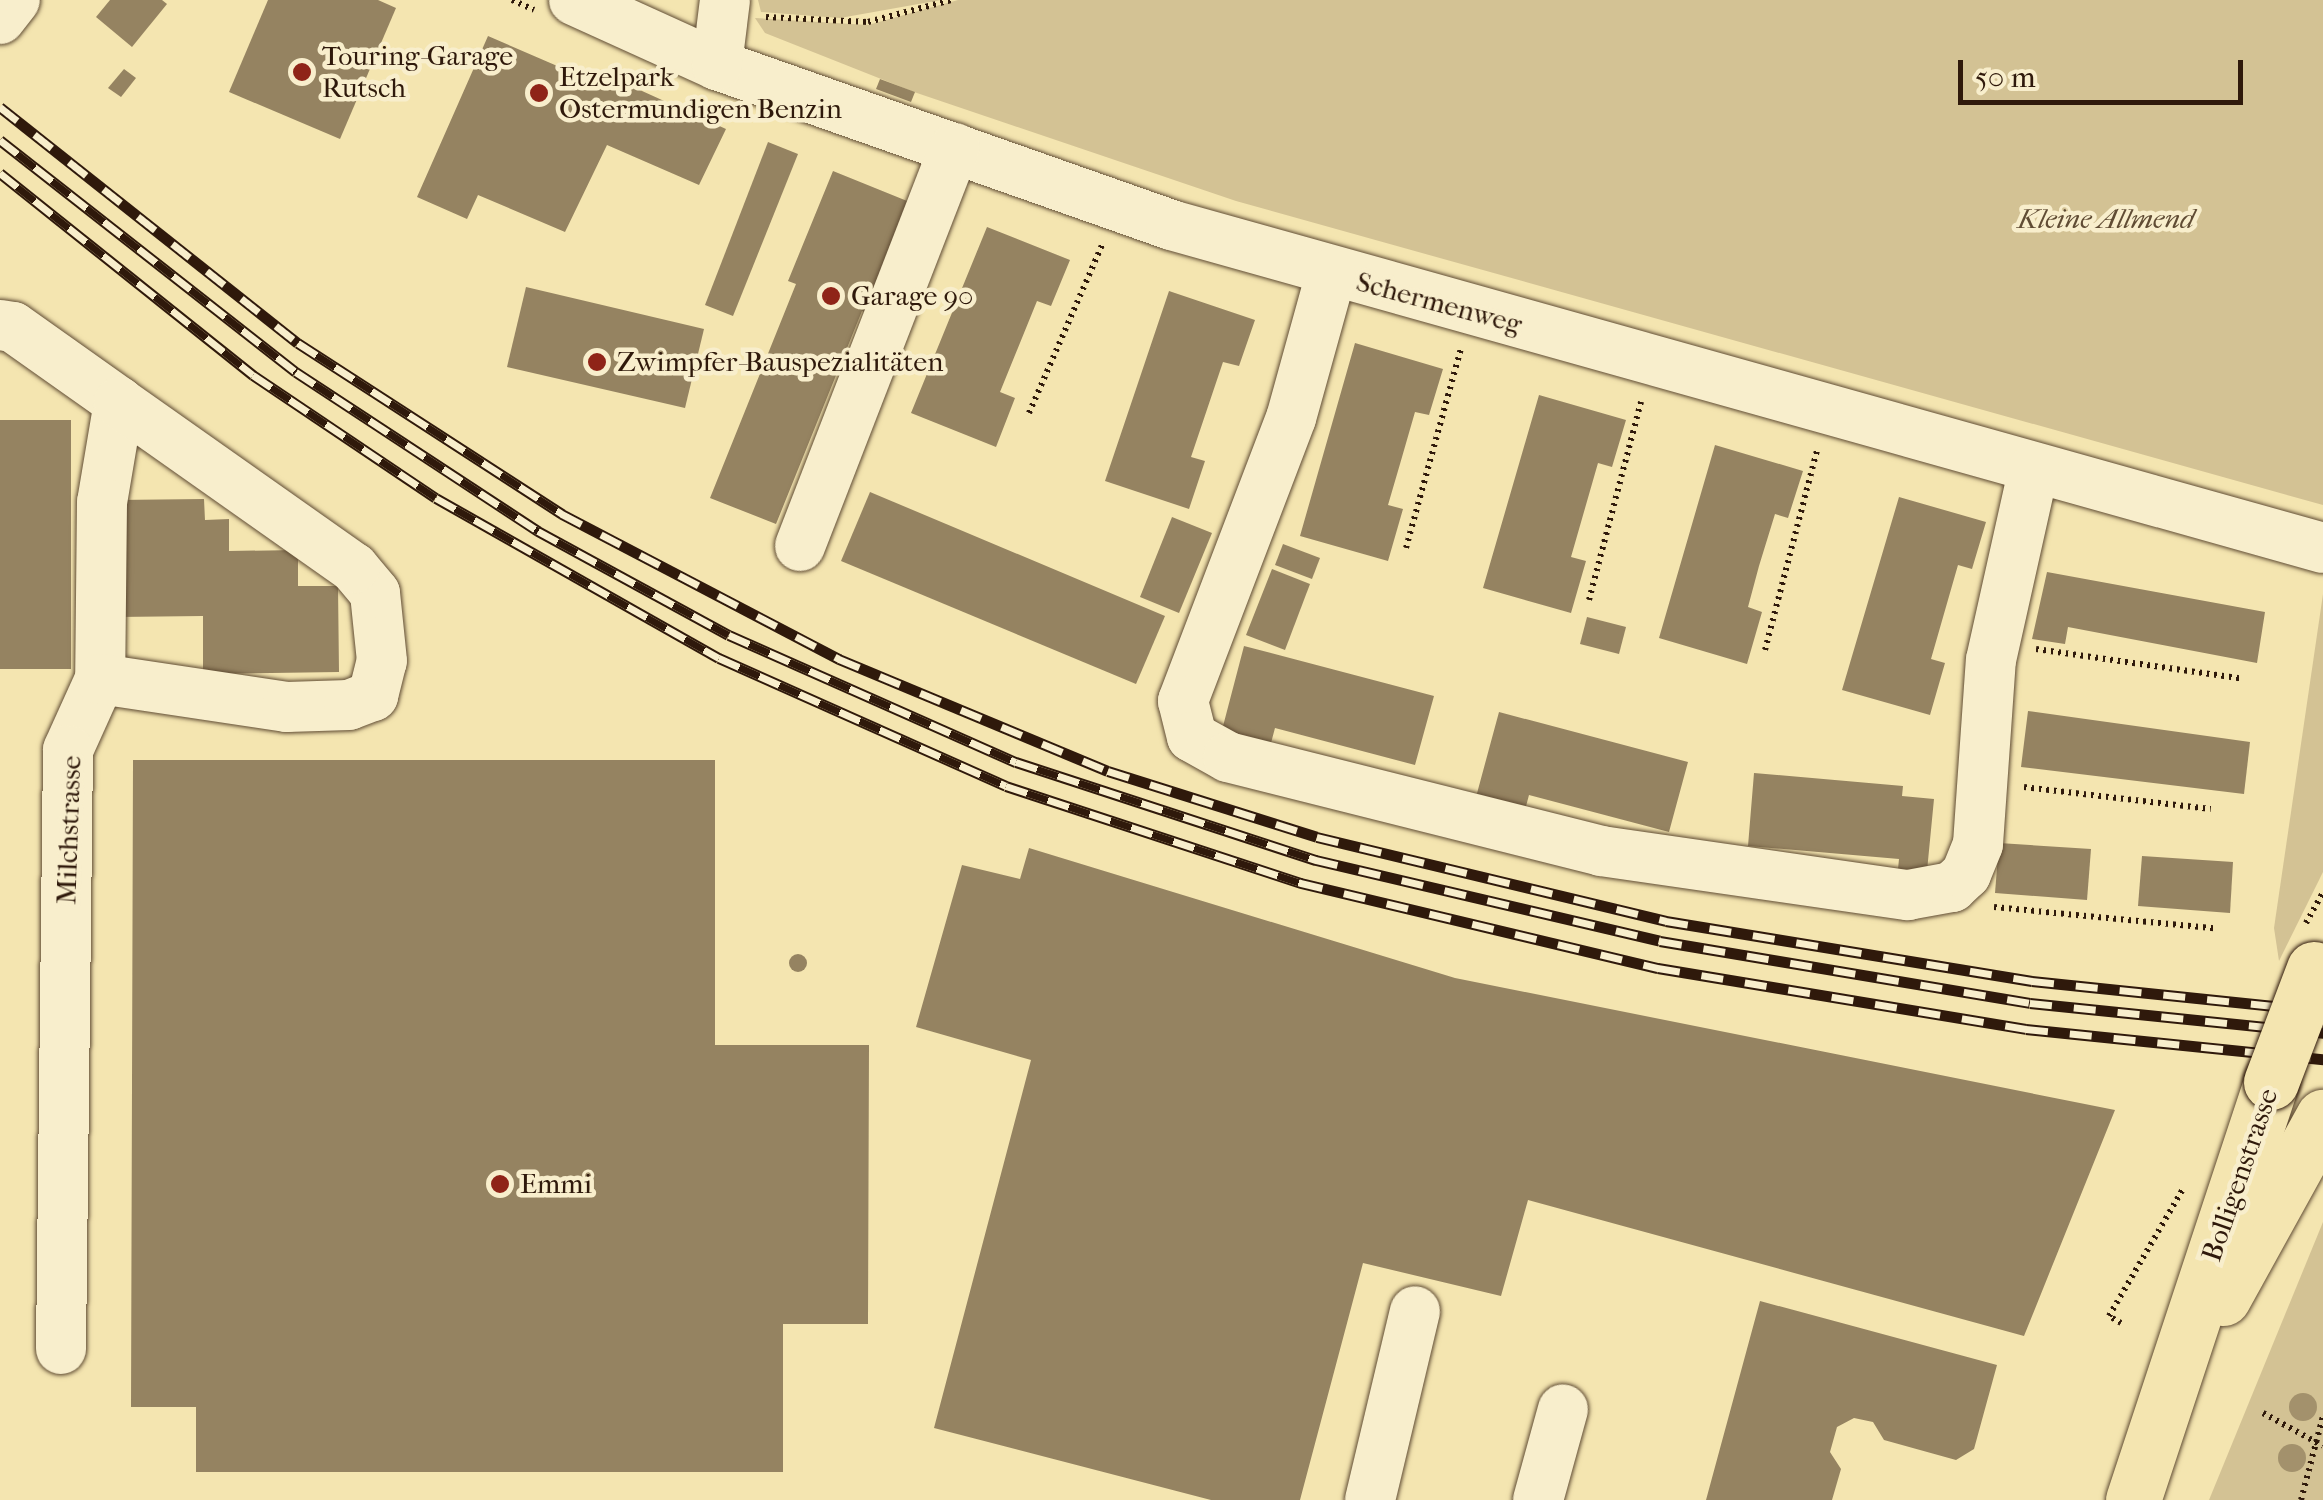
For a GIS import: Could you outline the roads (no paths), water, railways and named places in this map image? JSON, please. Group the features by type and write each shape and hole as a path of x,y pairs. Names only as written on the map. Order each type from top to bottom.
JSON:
{"main road":[{"name":"Bolligenstrasse","path":"2133,1500 2271,1082 2319,961"},
{"name":"Bolligenstrasse","path":"2165,1401 2323,1117"}],"street":[{"path":"0,18 15,0"},
{"name":"Schermenweg","path":"574,0 717,64 1118,206 1331,274 2323,548"},
{"path":"717,64 738,8"},
{"path":"800,546 954,148"},
{"path":"1331,274 1291,418 1183,701 1192,738 1228,757 1601,851 1908,895 1952,888 1966,874 1978,844 1992,660 2034,468"},
{"path":"0,325 13,327 354,568 375,593 382,661 373,696 349,705 287,708 100,679"},
{"name":"Milchstrasse","path":"61,1348 68,750 100,679 102,502 119,402"},
{"path":"1370,1500 1416,1311"},
{"path":"1538,1500 1564,1409"}],"railway":[{"path":"0,107 298,343 562,514 839,659 1108,771 1317,837 1666,921 2032,981 2323,1011"},
{"path":"0,140 296,372 538,531 729,635 1016,762 1316,860 1660,941 2030,1003 2323,1033"},
{"path":"0,173 253,375 436,498 719,658 1006,786 1301,883 1658,968 2026,1029 2323,1059"}],"place":[{"name":"Touring-Garage Rutsch","path":"302,72"},
{"name":"Etzelpark Ostermundigen Benzin","path":"539,93"},
{"name":"Garage 90","path":"831,296"},
{"name":"Zwimpfer-Bauspezialitäten","path":"597,362"},
{"name":"Emmi","path":"500,1184"}],"park label":[{"name":"Kleine Allmend","path":"2106,219"}]}
